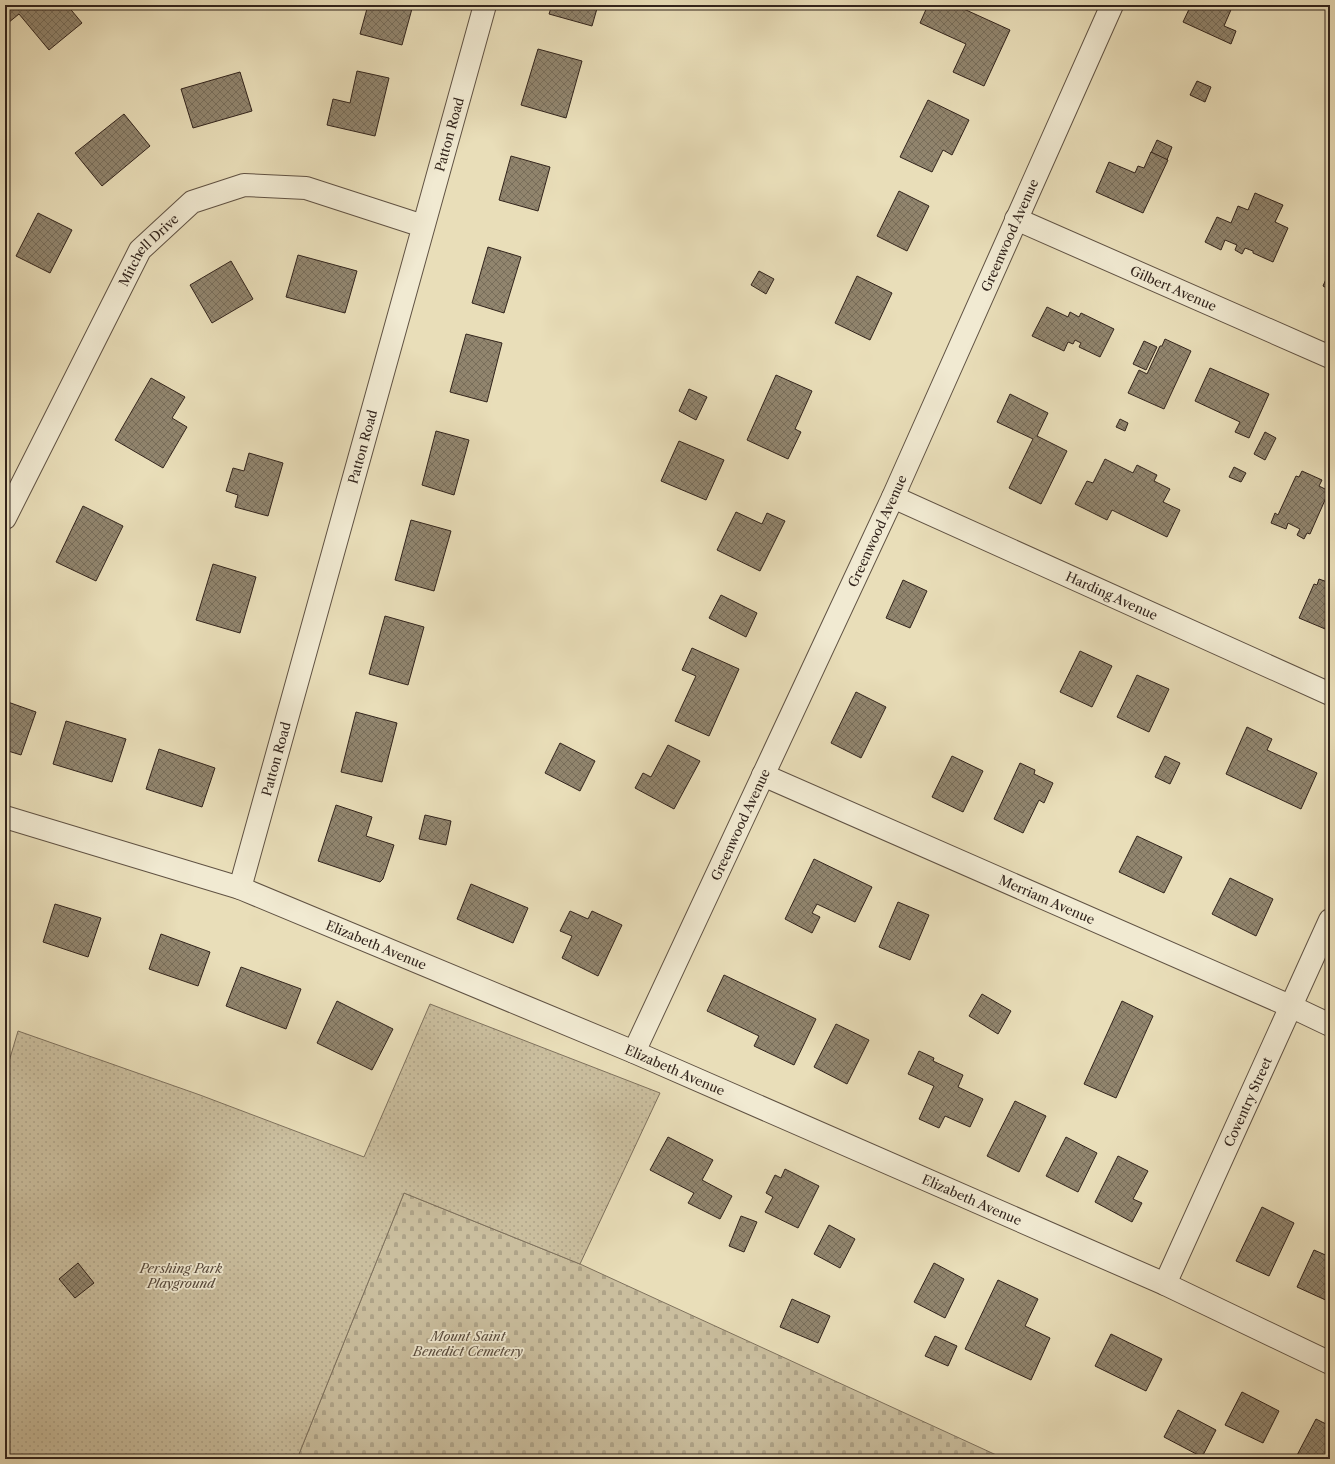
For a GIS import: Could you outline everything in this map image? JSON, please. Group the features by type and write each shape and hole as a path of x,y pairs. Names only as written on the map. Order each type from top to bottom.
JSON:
{"street":[{"name":"Patton Road","path":"240,888 485,5"},
{"name":"Greenwood Avenue","path":"634,1052 893,497 1112,5"},
{"name":"Mitchell Drive","path":"5,518 140,250 192,202 244,185 306,188 423,226"},
{"name":"Gilbert Avenue","path":"1016,219 1330,358"},
{"name":"Harding Avenue","path":"893,497 1330,694"},
{"name":"Merriam Avenue","path":"763,775 1290,1006 1330,1025"},
{"name":"Elizabeth Avenue","path":"5,817 240,888 634,1052 1165,1284 1330,1363"},
{"name":"Coventry Street","path":"1165,1284 1330,920"}],"green space":[{"name":"Pershing Park Playground","path":"430,1004 660,1093 580,1264 404,1193 297,1459 5,1459 5,1075 18,1031 200,1095 364,1157"},
{"name":"Mount Saint Benedict Cemetery","path":"404,1193 580,1264 1005,1459 297,1459"}],"building":[{"path":"5,5 67,5 82,23 49,50 19,14 8,23 5,20"},
{"path":"368,5 413,5 402,45 360,34"},
{"path":"552,5 598,5 592,26 549,14"},
{"path":"928,5 955,5 1010,30 984,86 953,72 966,44 920,23"},
{"path":"1191,5 1233,5 1224,26 1236,31 1231,44 1183,22"},
{"path":"538,49 582,61 566,118 521,105"},
{"path":"357,71 389,78 375,136 327,125 333,99 350,103"},
{"path":"240,72 252,111 193,128 181,89"},
{"path":"1197,81 1211,87 1205,102 1190,95"},
{"path":"928,100 969,120 952,155 943,150 932,172 900,157"},
{"path":"124,114 150,146 102,186 75,153"},
{"path":"1157,140 1172,147 1167,160 1151,153"},
{"path":"1151,152 1168,160 1143,213 1096,192 1109,162 1135,173 1138,166 1144,168"},
{"path":"511,156 550,167 538,211 499,200"},
{"path":"899,191 929,206 907,251 877,236"},
{"path":"1255,193 1283,205 1275,222 1288,228 1273,262 1245,248 1242,254 1235,250 1237,245 1225,240 1221,250 1205,242 1217,217 1231,223 1238,206 1248,210"},
{"path":"38,213 72,230 50,273 16,256"},
{"path":"488,247 521,257 504,313 472,303"},
{"path":"298,255 357,271 345,313 286,297"},
{"path":"231,261 253,299 212,323 190,285"},
{"path":"1330,270 1330,290 1323,286"},
{"path":"759,271 774,279 766,294 751,285"},
{"path":"857,276 892,293 870,340 835,323"},
{"path":"1047,307 1068,317 1070,312 1079,317 1081,313 1114,329 1100,357 1079,347 1081,343 1075,340 1073,344 1068,342 1064,351 1032,336"},
{"path":"466,334 502,343 487,402 450,392"},
{"path":"1165,339 1191,351 1164,409 1128,393 1139,370 1147,374 1160,346 1162,346"},
{"path":"1144,341 1157,347 1146,370 1133,364"},
{"path":"1210,368 1269,394 1249,438 1235,432 1240,422 1195,401"},
{"path":"776,375 812,391 795,429 801,432 788,459 747,440"},
{"path":"151,378 185,397 172,418 187,427 163,468 115,440"},
{"path":"689,389 707,397 696,420 679,411"},
{"path":"1010,394 1048,413 1037,436 1067,451 1041,504 1009,488 1033,439 997,422"},
{"path":"1120,419 1128,423 1125,431 1116,427"},
{"path":"436,431 469,440 454,495 422,485"},
{"path":"1265,432 1276,438 1265,460 1254,454"},
{"path":"679,441 724,460 706,500 661,481"},
{"path":"249,453 283,463 268,516 235,507 238,495 226,491 233,468 244,471"},
{"path":"1105,459 1133,473 1137,465 1157,475 1154,481 1170,489 1163,502 1180,510 1167,537 1112,510 1107,520 1075,504 1087,481 1093,483"},
{"path":"1234,467 1246,473 1241,482 1229,477"},
{"path":"1302,471 1322,480 1319,486 1329,491 1310,534 1307,533 1304,539 1297,535 1300,529 1288,523 1286,529 1271,523 1275,513 1278,515 1296,476 1299,477"},
{"path":"83,506 123,526 96,581 56,562"},
{"path":"736,512 762,524 767,513 785,521 760,571 717,550"},
{"path":"411,520 451,531 434,591 395,580"},
{"path":"213,564 256,577 240,633 196,620"},
{"path":"1319,579 1330,583 1330,631 1299,618 1314,584 1317,585"},
{"path":"903,580 927,591 910,628 886,618"},
{"path":"721,595 757,613 746,637 709,618"},
{"path":"385,616 424,627 408,685 369,674"},
{"path":"692,648 739,669 709,736 675,721 696,676 682,670"},
{"path":"1080,651 1112,666 1092,707 1060,692"},
{"path":"1137,675 1169,689 1149,732 1117,717"},
{"path":"856,692 886,707 861,758 831,743"},
{"path":"5,701 36,712 21,755 5,750"},
{"path":"356,712 397,723 382,782 341,772"},
{"path":"66,721 126,739 112,782 53,764"},
{"path":"1247,727 1272,739 1267,750 1317,773 1301,809 1226,774"},
{"path":"560,743 595,761 580,791 545,773"},
{"path":"668,745 700,761 674,809 635,788 643,773 651,777"},
{"path":"159,749 215,768 202,807 146,789"},
{"path":"952,756 983,771 963,812 932,797"},
{"path":"1165,756 1180,763 1170,784 1155,777"},
{"path":"1020,763 1035,770 1034,774 1053,783 1044,803 1039,800 1023,833 994,819"},
{"path":"336,805 372,817 366,836 394,845 383,879 380,882 318,861"},
{"path":"425,815 451,821 446,845 419,839"},
{"path":"1137,836 1182,857 1164,893 1119,872"},
{"path":"814,859 872,887 855,922 817,904 812,913 820,917 812,933 785,919"},
{"path":"1230,878 1273,899 1256,936 1212,914"},
{"path":"471,884 528,908 513,943 457,919"},
{"path":"898,902 929,915 910,960 879,947"},
{"path":"55,904 101,918 88,957 43,942"},
{"path":"570,911 588,919 592,911 622,925 598,976 562,958 572,936 560,931"},
{"path":"161,934 210,952 198,986 149,969"},
{"path":"241,967 301,989 286,1029 226,1006"},
{"path":"724,975 816,1019 794,1065 754,1046 759,1036 707,1011"},
{"path":"982,994 1011,1011 998,1034 969,1016"},
{"path":"337,1001 393,1029 372,1070 317,1043"},
{"path":"1122,1001 1153,1016 1116,1098 1084,1084"},
{"path":"836,1024 869,1040 847,1084 814,1067"},
{"path":"919,1051 934,1058 933,1061 963,1075 958,1087 983,1099 970,1127 945,1116 939,1128 919,1119 934,1086 908,1074"},
{"path":"1015,1101 1046,1116 1019,1172 987,1156"},
{"path":"668,1137 713,1160 702,1180 732,1196 720,1219 688,1203 694,1193 650,1170"},
{"path":"1066,1137 1097,1153 1078,1192 1046,1176"},
{"path":"1118,1156 1148,1171 1133,1199 1142,1203 1132,1222 1095,1202"},
{"path":"785,1169 819,1186 798,1228 765,1212 773,1197 766,1193 775,1175 781,1178"},
{"path":"1262,1207 1294,1223 1269,1276 1236,1261"},
{"path":"741,1216 757,1222 744,1252 729,1246"},
{"path":"829,1225 855,1239 840,1268 814,1254"},
{"path":"1314,1250 1330,1257 1330,1302 1297,1287"},
{"path":"78,1263 94,1283 75,1298 59,1279"},
{"path":"934,1263 964,1279 945,1318 914,1302"},
{"path":"998,1280 1038,1299 1025,1326 1050,1338 1031,1380 965,1349"},
{"path":"792,1299 830,1316 818,1343 780,1327"},
{"path":"1111,1334 1162,1359 1146,1391 1095,1366"},
{"path":"935,1336 957,1346 948,1366 925,1356"},
{"path":"1242,1392 1279,1411 1263,1443 1225,1425"},
{"path":"1178,1410 1216,1430 1202,1457 1164,1437"},
{"path":"1316,1419 1330,1426 1330,1459 1295,1459"}]}
